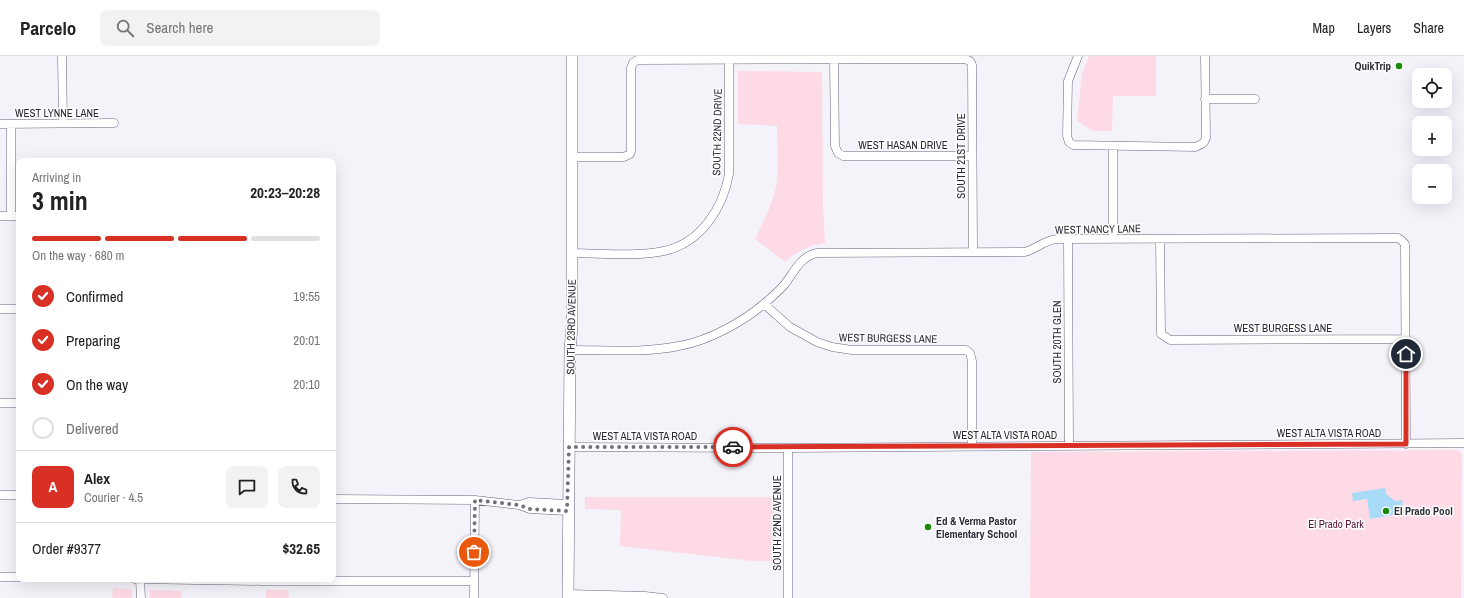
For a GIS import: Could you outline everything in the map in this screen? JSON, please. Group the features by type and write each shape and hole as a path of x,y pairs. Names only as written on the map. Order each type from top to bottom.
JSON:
{"street":[{"path":"62,56 63,123"},
{"name":"SOUTH 23RD AVENUE","path":"568,596 567,507 570,350 572,327 572,56"},
{"path":"1078,56 1068,81 1068,136 1069,142 1072,145 1195,147 1205,142 1206,138 1205,56"},
{"path":"572,157 628,156 631,151 632,62 640,60 729,60 787,58 834,60"},
{"name":"SOUTH 21ST DRIVE","path":"834,60 965,59 970,61 972,65 973,252"},
{"name":"SOUTH 22ND DRIVE","path":"572,253 648,254 665,251 690,239 702,230 720,205 726,190 729,174 729,60"},
{"name":"WEST HASAN DRIVE","path":"834,60 835,146 836,150 843,156 972,156"},
{"path":"1205,99 1255,99"},
{"name":"WEST LYNNE LANE","path":"0,124 114,123"},
{"path":"0,216 15,215 11,124"},
{"path":"1113,146 1113,238"},
{"name":"WEST NANCY LANE","path":"764,304 784,285 804,258 813,254 1025,252 1049,241 1068,239 1398,238 1405,244 1406,339"},
{"name":"SOUTH 20TH GLEN","path":"1068,239 1069,446"},
{"name":"WEST BURGESS LANE","path":"1160,239 1161,334 1170,340 1406,339"},
{"path":"570,350 653,349 680,346 697,342 735,324 764,304"},
{"name":"WEST BURGESS LANE","path":"764,304 790,327 817,342 832,347 852,350 966,350 970,353 972,361 972,446"},
{"path":"0,309 16,309"},
{"path":"1406,339 1406,444"},
{"path":"0,403 16,403"},
{"name":"WEST ALTA VISTA ROAD","path":"569,447 788,448 1464,443"},
{"name":"SOUTH 22ND AVENUE","path":"788,448 788,598"},
{"path":"0,494 16,495"},
{"path":"336,499 475,500 519,505 529,502 567,507"},
{"path":"474,598 475,500"},
{"path":"0,577 16,577"},
{"path":"336,580 474,581"},
{"path":"140,582 140,598"},
{"path":"568,596 645,596 663,598"}],"green space":[{"path":"1089,56 1156,56 1156,96 1113,96 1112,131 1093,131 1077,121 1082,74"},
{"path":"738,71 822,72 823,204 825,243 804,249 785,262 755,239 771,204 777,183 777,126 738,124"},
{"name":"El Prado Park","path":"1457,450 1462,455 1461,598 1030,598 1031,452"},
{"path":"585,497 779,497 777,561 752,561 620,546 621,510 585,509"},
{"path":"113,588 130,589 132,591 132,598 112,598"},
{"path":"150,590 181,591 182,598 150,598"},
{"path":"266,590 288,590 289,598 266,598"}],"water":[{"path":"1385,488 1386,494 1395,501 1402,500 1404,513 1370,519 1367,499 1353,501 1352,493"}],"way so far":[{"path":"474,552 475,500 519,505 530,509 567,511 569,447 733,447"}],"place":[{"name":"QuikTrip","path":"1399,66"},
{"name":"El Prado Pool","path":"1386,511"},
{"name":"Ed & Verma Pastor Elementary School","path":"928,527"}],"route":[{"path":"733,447 788,448 1406,444 1406,354"}]}
